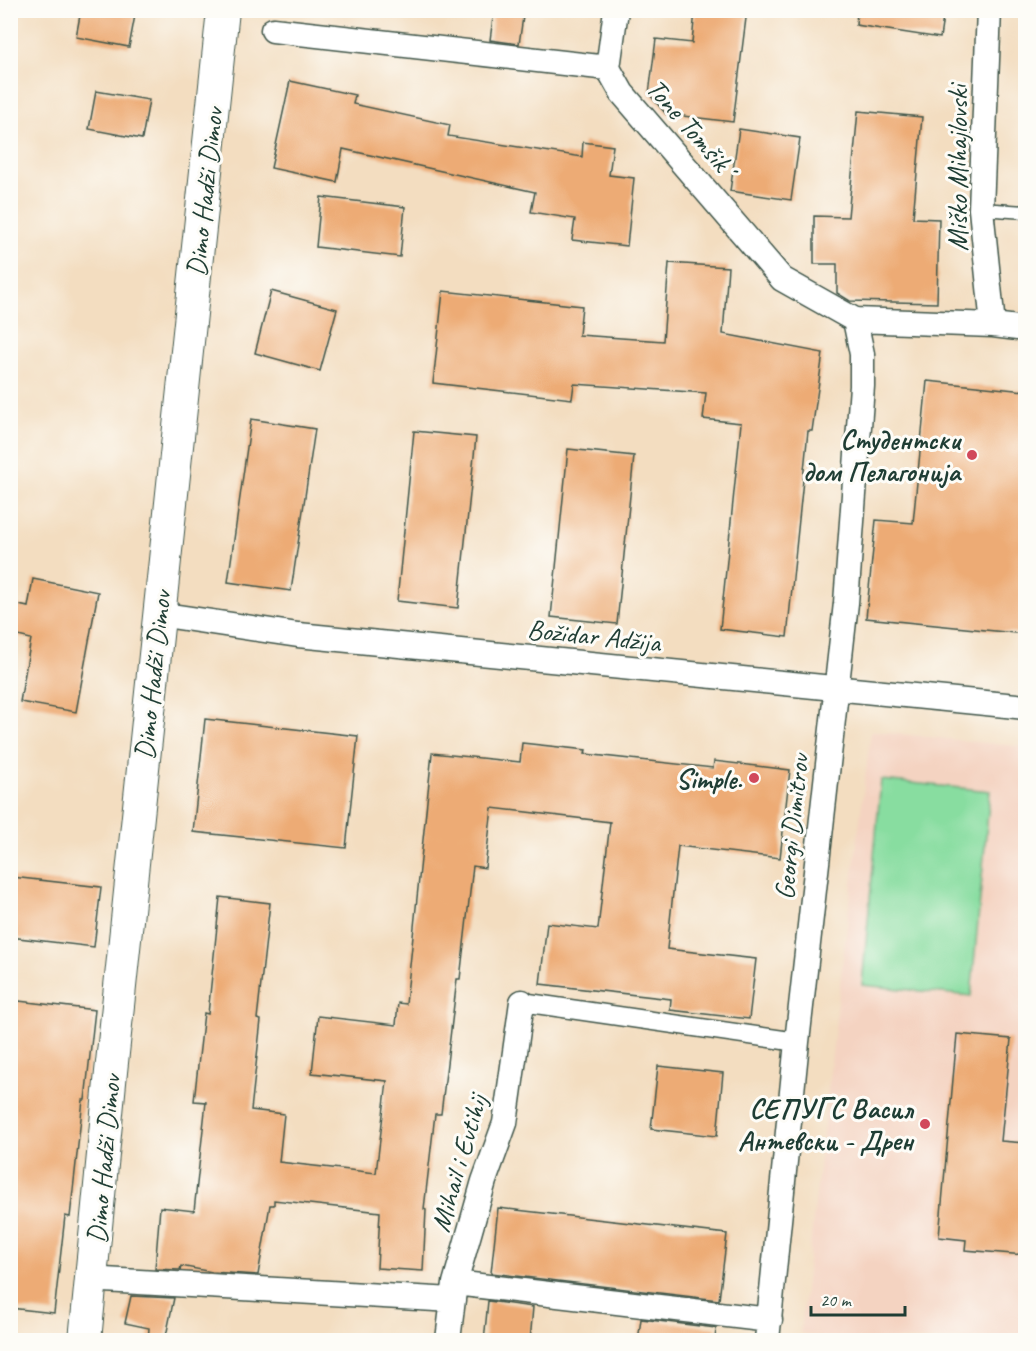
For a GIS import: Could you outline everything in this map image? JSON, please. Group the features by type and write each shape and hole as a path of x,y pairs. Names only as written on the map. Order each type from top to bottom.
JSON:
{"street":[{"name":"Dimo Hadži Dimov","path":"85,1341 158,614 223,10"},
{"path":"608,68 616,10"},
{"name":"Miško Mihajlovski","path":"989,10 981,209 993,325"},
{"name":"Tone Tomšiḱ","path":"273,30 608,68 622,93 782,279 855,320 1026,328"},
{"name":"Georgi Dimitrov","path":"769,1330 797,1042 846,603 862,386 862,354 855,320"},
{"name":"Božidar Adžija","path":"158,614 298,635 1026,707"},
{"path":"522,1002 797,1042"},
{"name":"Mihail i Evtihij","path":"448,1341 454,1292 484,1180 505,1123 522,1002"},
{"path":"104,1280 454,1292 769,1330"}],"lane":[{"path":"981,209 1026,212"}],"shaded area":[{"name":"СЕПУГС Васил Антевски - Дрен","path":"871,731 1025,747 1025,1340 834,1340 800,1333"}],"green space":[{"path":"881,780 990,791 971,996 862,985"}],"building":[{"path":"81,10 136,10 129,47 76,37"},
{"path":"494,10 524,10 519,44 490,40"},
{"path":"695,10 747,10 733,122 666,114 649,94 656,39 692,43"},
{"path":"857,10 944,10 940,38 856,25"},
{"path":"290,81 355,95 353,104 450,125 448,136 582,157 583,142 613,146 609,175 634,178 627,246 572,240 575,219 531,212 535,192 343,149 337,182 271,168"},
{"path":"96,91 149,100 142,139 89,129"},
{"path":"858,111 922,117 913,218 939,219 937,303 850,301 837,293 837,264 814,264 814,216 848,217"},
{"path":"739,129 800,138 791,200 730,191"},
{"path":"321,197 405,207 400,257 316,247"},
{"path":"669,263 728,267 723,334 823,353 812,431 808,431 787,637 720,629 741,423 703,419 706,393 574,384 572,399 433,383 443,291 582,306 579,335 663,341"},
{"path":"271,291 337,309 320,371 255,353"},
{"name":"Студентски дом Пелагонија","path":"927,381 1026,391 1026,634 866,618 876,520 913,523"},
{"path":"251,419 315,429 291,591 228,582"},
{"path":"414,431 476,437 458,608 397,601"},
{"path":"568,449 634,456 617,624 551,617"},
{"path":"33,579 98,592 76,712 20,702 31,639 10,634 10,603 28,607"},
{"path":"205,719 358,736 346,848 193,832"},
{"path":"522,743 586,750 585,754 713,768 714,761 790,770 780,858 678,846 667,949 756,959 749,1019 670,1010 671,999 540,984 547,923 598,929 610,822 492,808 485,868 473,866 441,1114 435,1114 424,1209 426,1210 423,1271 377,1268 380,1212 274,1200 274,1205 270,1205 258,1275 212,1272 181,1266 180,1270 155,1269 160,1207 194,1211 206,1102 194,1101 204,1013 208,1014 220,897 270,903 257,1019 261,1020 251,1110 284,1114 279,1162 376,1173 387,1081 312,1073 318,1016 396,1025 398,1003 406,1004 432,753 520,762"},
{"path":"12,877 101,887 94,947 10,937"},
{"path":"10,1000 95,1010 70,1217 65,1216 54,1313 10,1308"},
{"path":"957,1034 1011,1039 1001,1141 1026,1143 1026,1255 965,1250 966,1240 939,1237"},
{"path":"658,1066 723,1073 717,1136 651,1129"},
{"path":"498,1208 727,1234 719,1300 491,1273"},
{"path":"131,1296 174,1298 165,1341 148,1341 149,1328 125,1323"},
{"path":"488,1301 533,1307 530,1341 484,1341"},
{"path":"641,1319 716,1328 715,1341 638,1341"}],"place":[{"name":"Студентски дом Пелагонија","path":"972,455"},
{"name":"Simple.","path":"754,778"},
{"name":"СЕПУГС Васил Антевски - Дрен","path":"925,1124"}]}
